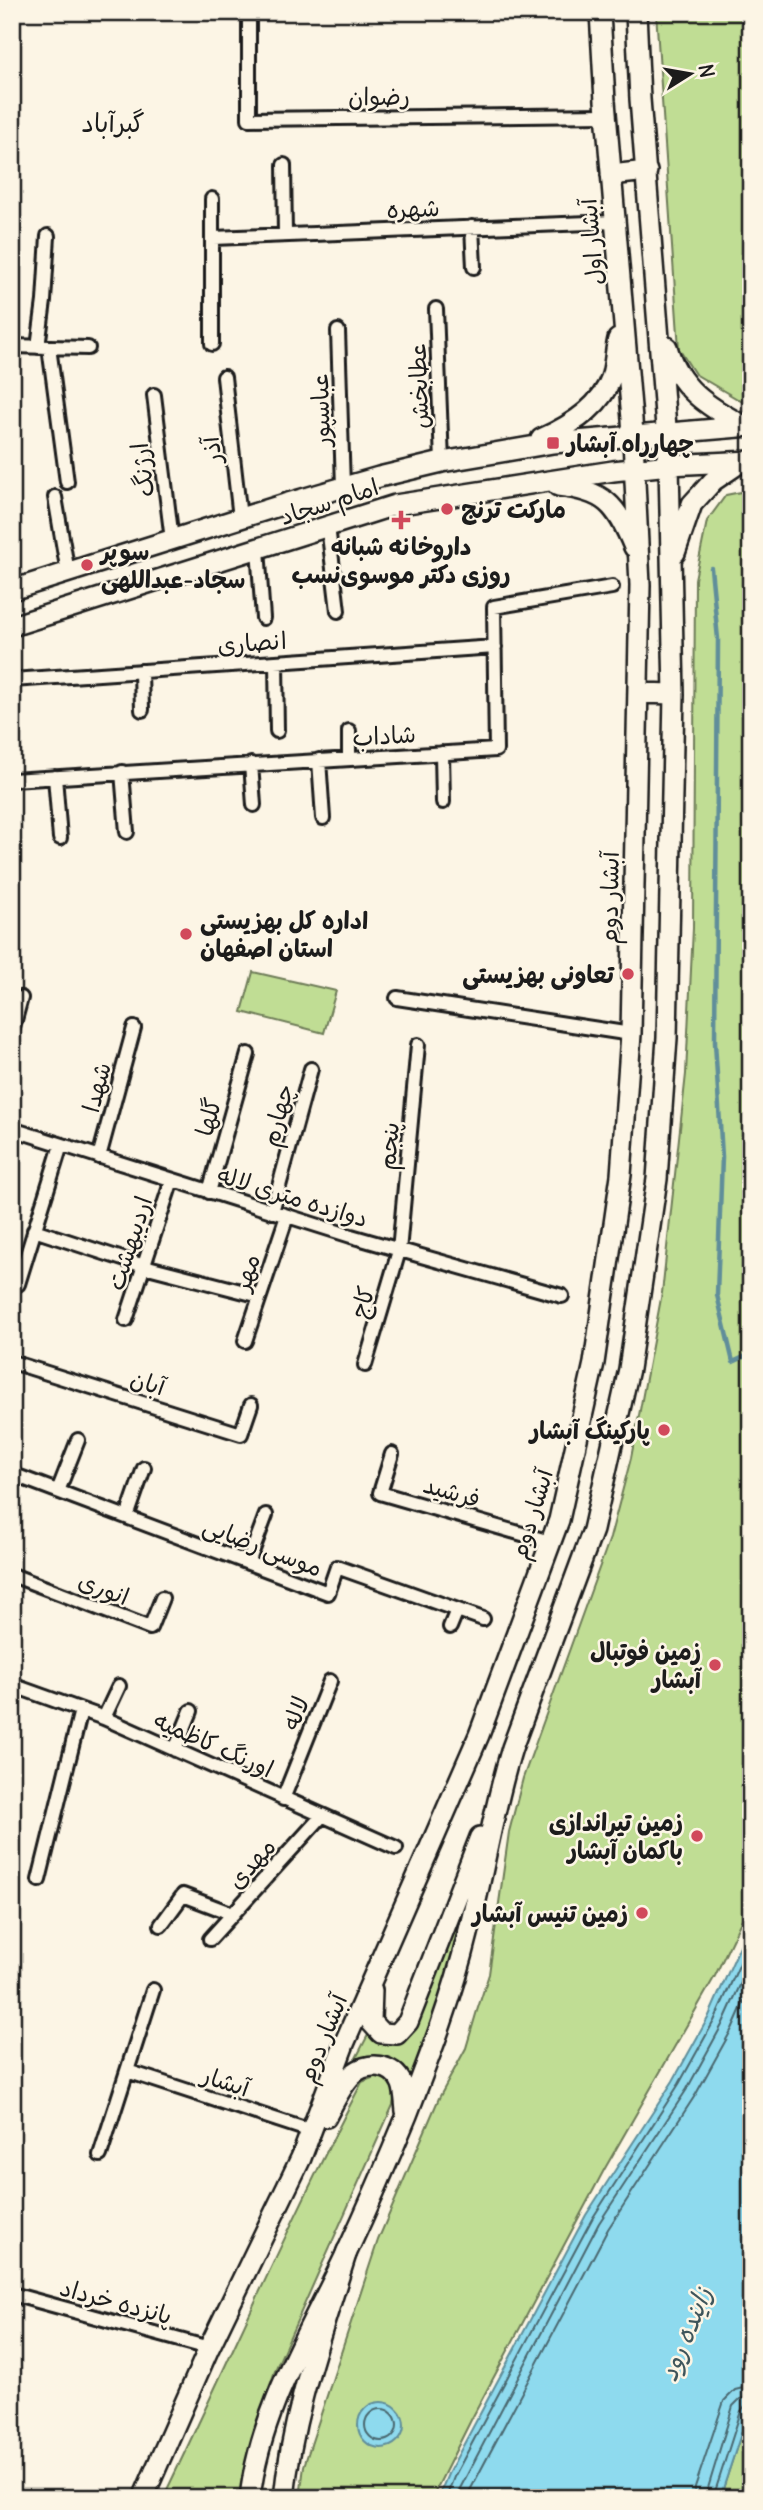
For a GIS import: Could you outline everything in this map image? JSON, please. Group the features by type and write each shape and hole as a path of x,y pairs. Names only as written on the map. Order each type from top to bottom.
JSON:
{"main road":[{"name":"آبشار اول","path":"600,12 634,468"},
{"path":"373,1978 371,2022 382,2034 397,2034 408,2022 501,1783 593,1530 629,1369 657,1179 667,1038 674,695 669,465 636,12"},
{"path":"611,174 647,171"},
{"path":"522,448 564,429 593,404 611,379 622,310"},
{"path":"659,315 672,364 688,390 747,426"},
{"name":"امام سجاد","path":"12,590 343,487 442,462 553,443 747,426"},
{"path":"670,567 692,504 713,481 747,461"},
{"name":"امام سجاد","path":"12,626 394,505 634,468 747,461"},
{"name":"آبشار دوم","path":"143,2498 209,2348 301,2158 344,2044 479,1735 559,1520 594,1363 621,1175 631,1034 638,693 640,561 634,468"},
{"path":"532,482 579,488 602,496 622,519 640,561"},
{"path":"638,693 674,695"},
{"path":"250,2498 265,2428 285,2376 348,2251 438,2035 468,1936 501,1783"},
{"path":"301,2158 350,2077 363,2067 378,2066 393,2071 402,2084 406,2116"},
{"path":"284,2498 287,2466 302,2398 348,2251"}],"street":[{"name":"رضوان","path":"249,22 249,119 606,115"},
{"path":"284,165 285,234"},
{"path":"212,199 212,344"},
{"name":"شهره","path":"213,238 614,222"},
{"path":"472,226 474,267"},
{"path":"48,236 43,347 67,482"},
{"name":"عطابخش","path":"436,309 442,462"},
{"name":"عباسپور","path":"338,331 343,487"},
{"path":"12,346 88,348"},
{"name":"آذر","path":"223,377 240,518"},
{"name":"ارژنگ","path":"154,395 172,540"},
{"path":"55,498 68,573"},
{"path":"328,526 338,611"},
{"path":"258,549 263,618"},
{"name":"شاداب","path":"12,780 497,749 494,607 612,587"},
{"name":"انصاری","path":"12,680 495,647"},
{"path":"276,662 277,731"},
{"path":"141,671 142,710"},
{"path":"348,731 349,758"},
{"path":"442,753 443,802"},
{"path":"319,760 323,818"},
{"path":"251,764 254,805"},
{"path":"122,772 127,832"},
{"path":"55,777 60,838"},
{"path":"12,1031 21,998"},
{"path":"397,998 631,1034"},
{"name":"شهدا","path":"99,1157 134,1028"},
{"name":"پنجم","path":"399,1251 418,1045"},
{"name":"گلها","path":"209,1192 248,1054"},
{"name":"چهارم","path":"272,1212 311,1069"},
{"name":"دوازده متری لاله","path":"12,1129 399,1251 562,1296"},
{"path":"18,1284 61,1145"},
{"name":"اردیبهشت","path":"126,1320 172,1180"},
{"name":"مهر","path":"245,1341 287,1216"},
{"path":"34,1230 144,1266 260,1296"},
{"name":"کاج","path":"365,1365 399,1251"},
{"name":"آبان","path":"12,1362 241,1434 251,1405"},
{"path":"58,1491 78,1440"},
{"name":"فرشید","path":"392,1454 380,1493 550,1542"},
{"path":"127,1517 144,1468"},
{"name":"موسی رضایی","path":"12,1474 328,1593 337,1567 483,1619"},
{"path":"248,1563 265,1515"},
{"name":"انوری","path":"12,1575 150,1628 162,1598"},
{"path":"450,1627 457,1610"},
{"name":"لاله","path":"283,1799 330,1681"},
{"name":"اورنگ کاظمیه","path":"12,1685 104,1718 396,1848"},
{"path":"104,1718 119,1686"},
{"path":"39,1880 82,1710"},
{"path":"175,1750 191,1711"},
{"name":"مهدی","path":"210,1938 322,1816"},
{"path":"161,1924 183,1895 233,1914"},
{"path":"100,2155 153,1990"},
{"name":"آبشار","path":"127,2071 311,2131"},
{"name":"پانزده خرداد","path":"12,2294 209,2348"}],"green space":[{"path":"656,12 751,12 751,404 746,404 695,374 679,349"},
{"path":"751,490 751,1900 715,1976 604,2170 432,2498 300,2498 304,2466 378,2240 439,2098 466,2048 489,1974 509,1832 523,1778 610,1538 631,1458 662,1293 686,1074 693,928 695,579 707,521 726,495"},
{"path":"253,972 336,991 324,1033 242,1012"},
{"path":"467,1884 455,1960 411,2082 353,2064 369,2033 384,2043 403,2040"},
{"path":"377,2076 392,2087 393,2105 276,2368 257,2422 242,2498 163,2498 336,2133 362,2082"},
{"path":"751,2403 751,2498 720,2498"}],"water":[{"name":"زاینده رود","path":"751,1921 751,2403 720,2498 438,2498 448,2474 586,2215 673,2081 708,2018"},
{"path":"381,2402 397,2409 404,2425 397,2441 381,2448 365,2441 358,2425 365,2409"}],"waterway":[{"path":"711,568 718,639 715,1042 722,1157 717,1295 733,1362 746,1356 751,1363"}],"place":[{"name":"چهارراه آبشار","path":"553,443"},
{"name":"مارکت ترنج","path":"447,509"},
{"name":"داروخانه شبانه روزی دکتر موسوی‌نسب","path":"401,520"},
{"name":"سوپر سجاد-عبداللهی","path":"87,565"},
{"name":"اداره کل بهزیستی استان اصفهان","path":"186,934"},
{"name":"تعاونی بهزیستی","path":"628,974"},
{"name":"پارکینگ آبشار","path":"664,1430"},
{"name":"زمین فوتبال آبشار","path":"715,1665"},
{"name":"زمین تیراندازی باکمان آبشار","path":"697,1836"},
{"name":"زمین تنیس آبشار","path":"642,1913"}],"district":[{"name":"گبرآباد","path":"113,122"}]}
